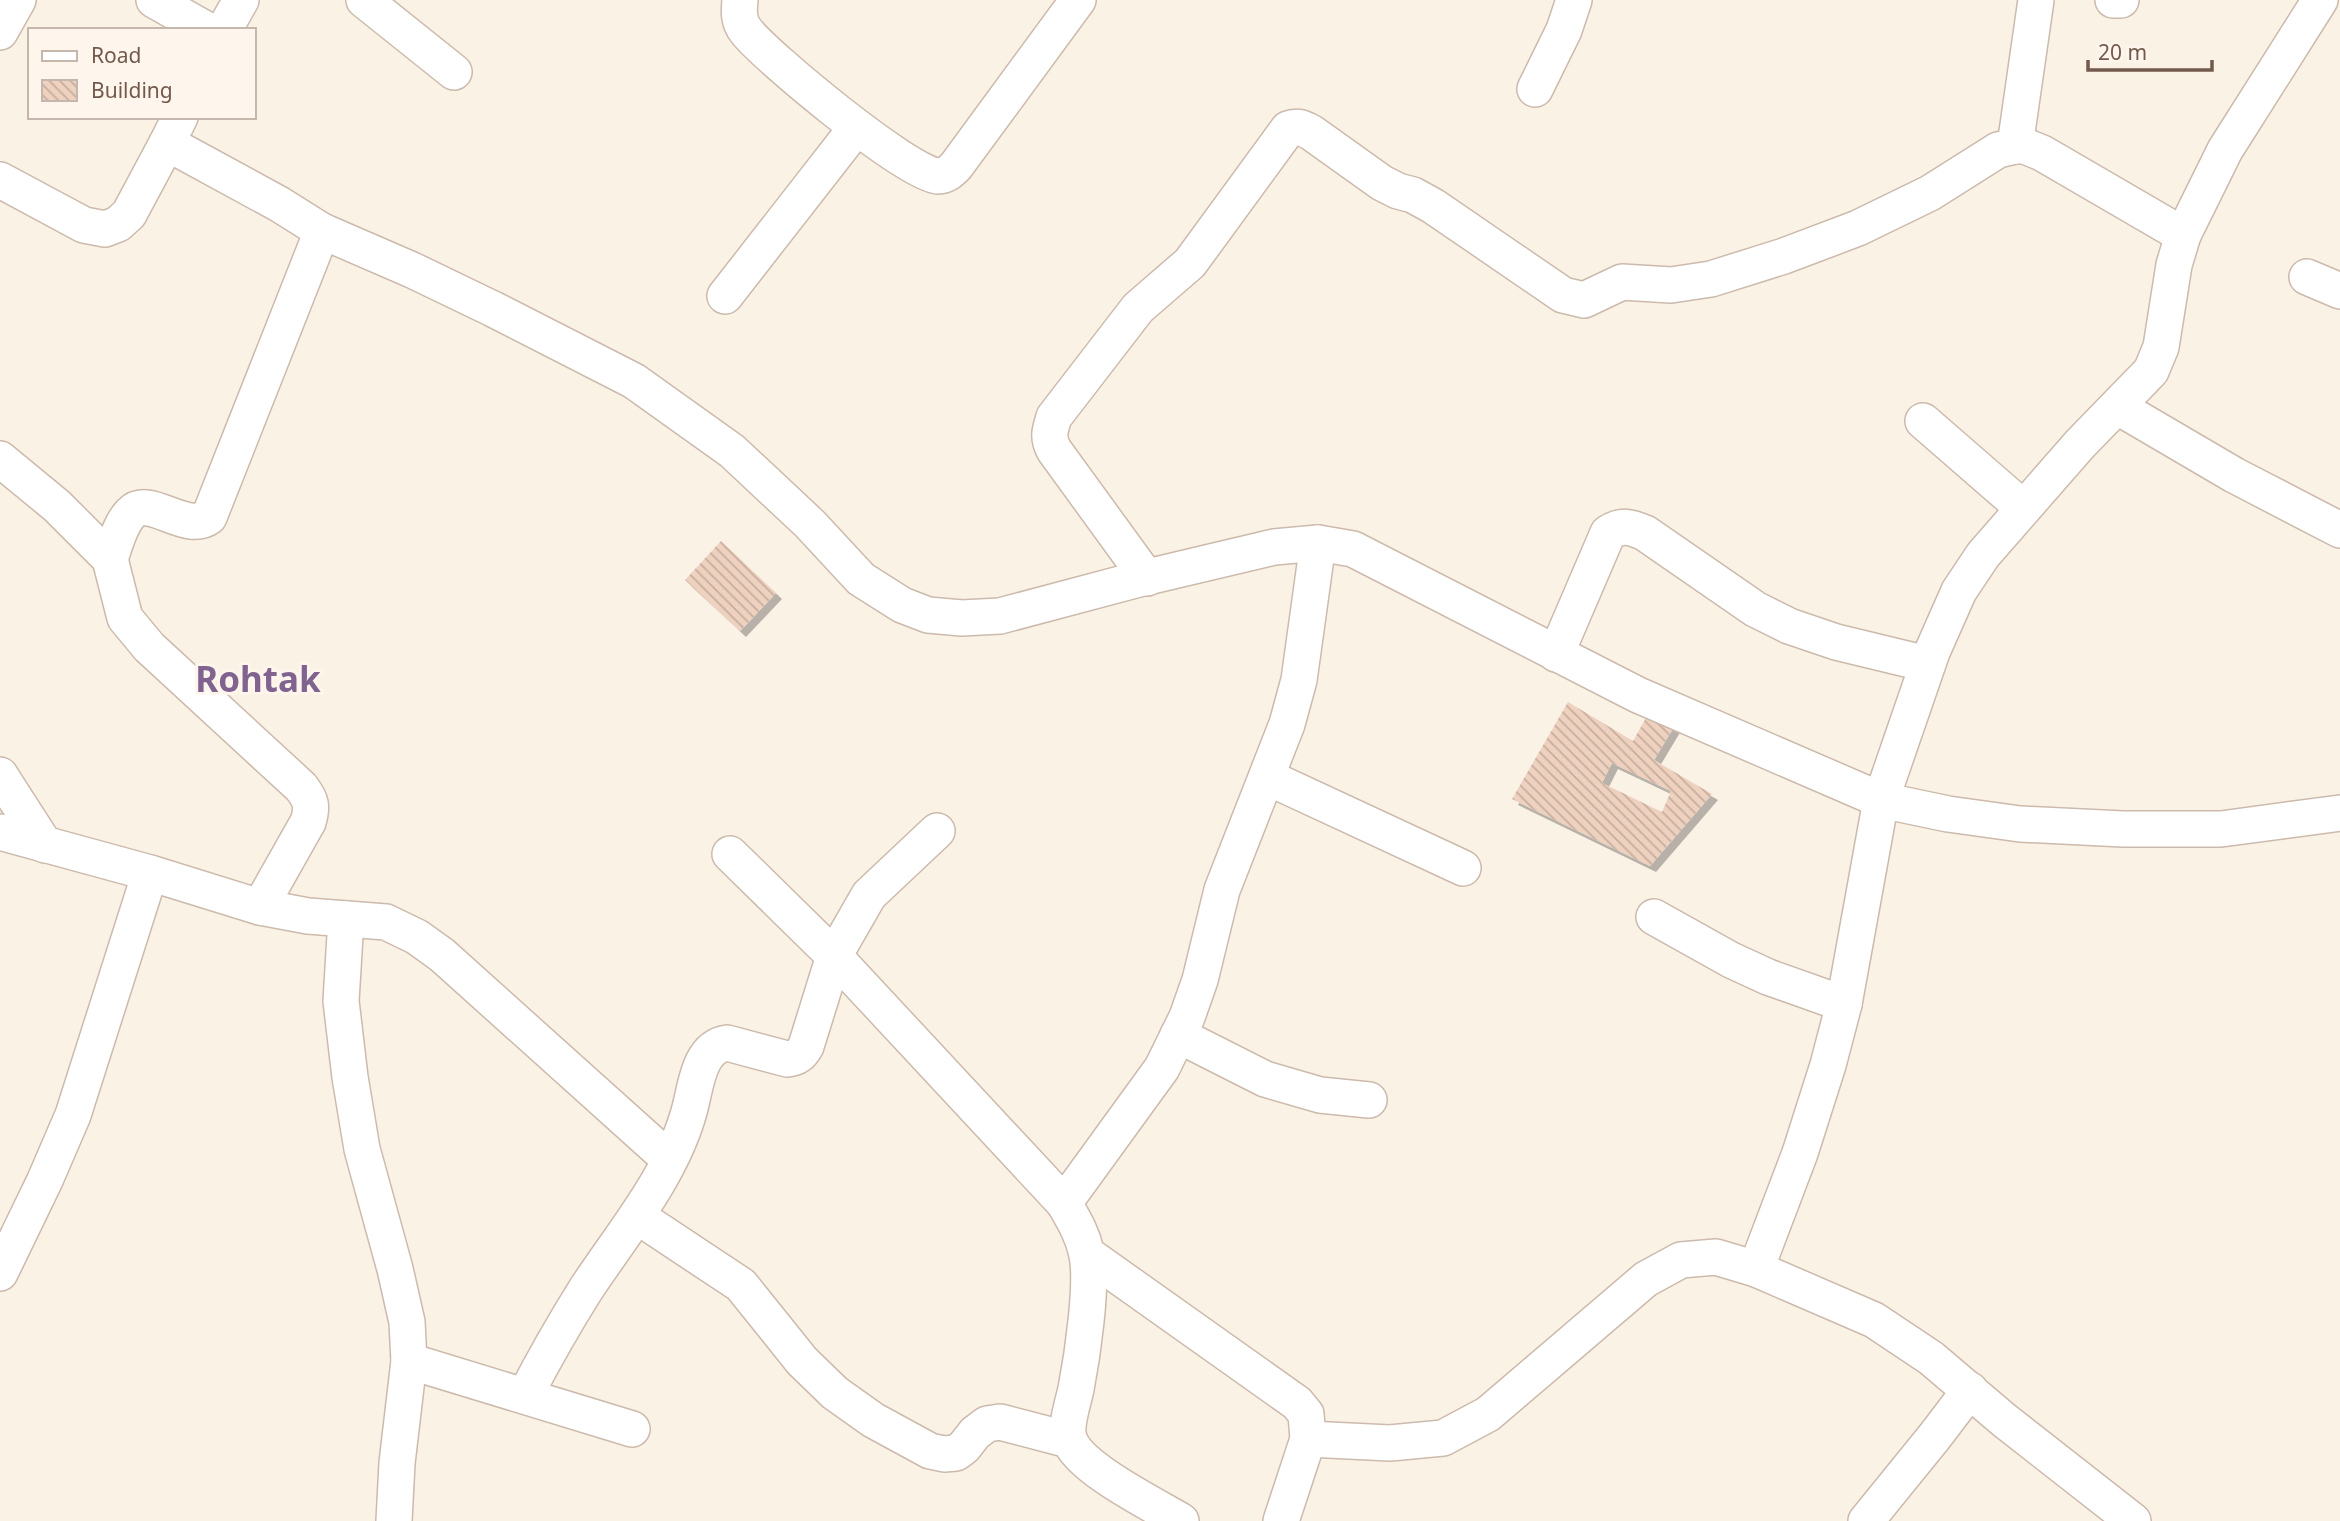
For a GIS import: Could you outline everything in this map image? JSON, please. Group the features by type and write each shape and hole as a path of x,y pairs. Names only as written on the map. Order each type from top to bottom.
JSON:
{"street":[{"path":"0,32 18,0"},
{"path":"154,0 203,28"},
{"path":"225,28 241,0"},
{"path":"364,0 454,72"},
{"path":"740,0 739,16 745,30 779,62 856,128 924,173 938,176 947,174 956,166 1078,0"},
{"path":"1535,89 1564,30 1574,0"},
{"path":"2015,146 2036,0"},
{"path":"2113,0 2121,0"},
{"path":"1756,1269 1800,1153 1828,1065 1844,1004 1881,800 1927,664 1968,575 2080,444 2151,371 2161,347 2174,265 2183,235 2225,150 2320,0"},
{"path":"1147,578 1054,450 1049,440 1049,431 1054,416 1138,308 1190,263 1288,129 1294,127 1302,127 1312,133 1382,183 1433,206 1563,295 1584,300 1622,282 1671,285 1698,281 1784,256 1858,228 1930,193 1998,150 2015,146 2025,146 2042,153 2183,235"},
{"path":"725,296 856,128"},
{"path":"0,180 84,225 104,229 118,224 129,214 174,130 322,231 458,292 634,381 732,451 810,524 861,579 902,604 928,615 961,618 1000,616 1274,547 1318,543 1353,549 1638,695 1881,800 1948,814 2020,824 2123,829 2221,829 2340,813"},
{"path":"110,559 133,510 151,509 192,522 202,522 209,517 322,231"},
{"path":"2307,277 2340,291"},
{"path":"2118,407 2234,475 2340,530"},
{"path":"1923,421 2023,508"},
{"path":"0,459 57,506 110,559 125,618 149,647 302,787 311,799 312,809 308,822 260,907"},
{"path":"1556,654 1608,533 1618,527 1629,526 1646,533 1755,609 1789,626 1836,642 1927,664"},
{"path":"1064,1203 1162,1069 1200,980 1222,890 1287,724 1299,680 1318,543"},
{"path":"0,775 45,845"},
{"path":"1267,777 1463,868"},
{"path":"525,1396 560,1330 638,1216 669,1159 688,1118 701,1066 710,1051 717,1044 727,1042 787,1059 801,1054 806,1046 834,956 869,895 937,831"},
{"path":"0,832 150,873 260,907 308,916 386,922 417,937 442,955 669,1159"},
{"path":"730,853 834,956 1064,1203 1079,1229 1087,1254 1086,1308 1079,1376 1069,1423 1069,1440 1080,1457 1101,1473 1181,1521"},
{"path":"0,1273 73,1115 150,873"},
{"path":"1654,917 1731,960 1844,1004"},
{"path":"346,919 341,1001 350,1077 362,1149 396,1269 407,1322 409,1362 397,1463 394,1521"},
{"path":"1178,1035 1265,1079 1320,1095 1369,1100"},
{"path":"638,1216 741,1285 802,1361 835,1393 873,1420 930,1451 956,1453 987,1424 1000,1422 1069,1440"},
{"path":"1087,1254 1297,1404 1306,1414 1308,1439 1280,1521"},
{"path":"1308,1439 1390,1443 1443,1438 1488,1414 1646,1279 1681,1260 1716,1257 1756,1269 1874,1320 1931,1358 2004,1420 2133,1521"},
{"path":"409,1362 632,1429"},
{"path":"1866,1521 1970,1390"}],"building":[{"path":"721,541 776,593 740,631 685,580"},
{"path":"1656,700 1681,715 1654,760 1712,794 1650,866 1512,799 1568,702 1633,741","holes":["1612,763 1671,791 1662,812 1602,783"]}],"district":[{"name":"Rohtak","path":"258,678"}]}
